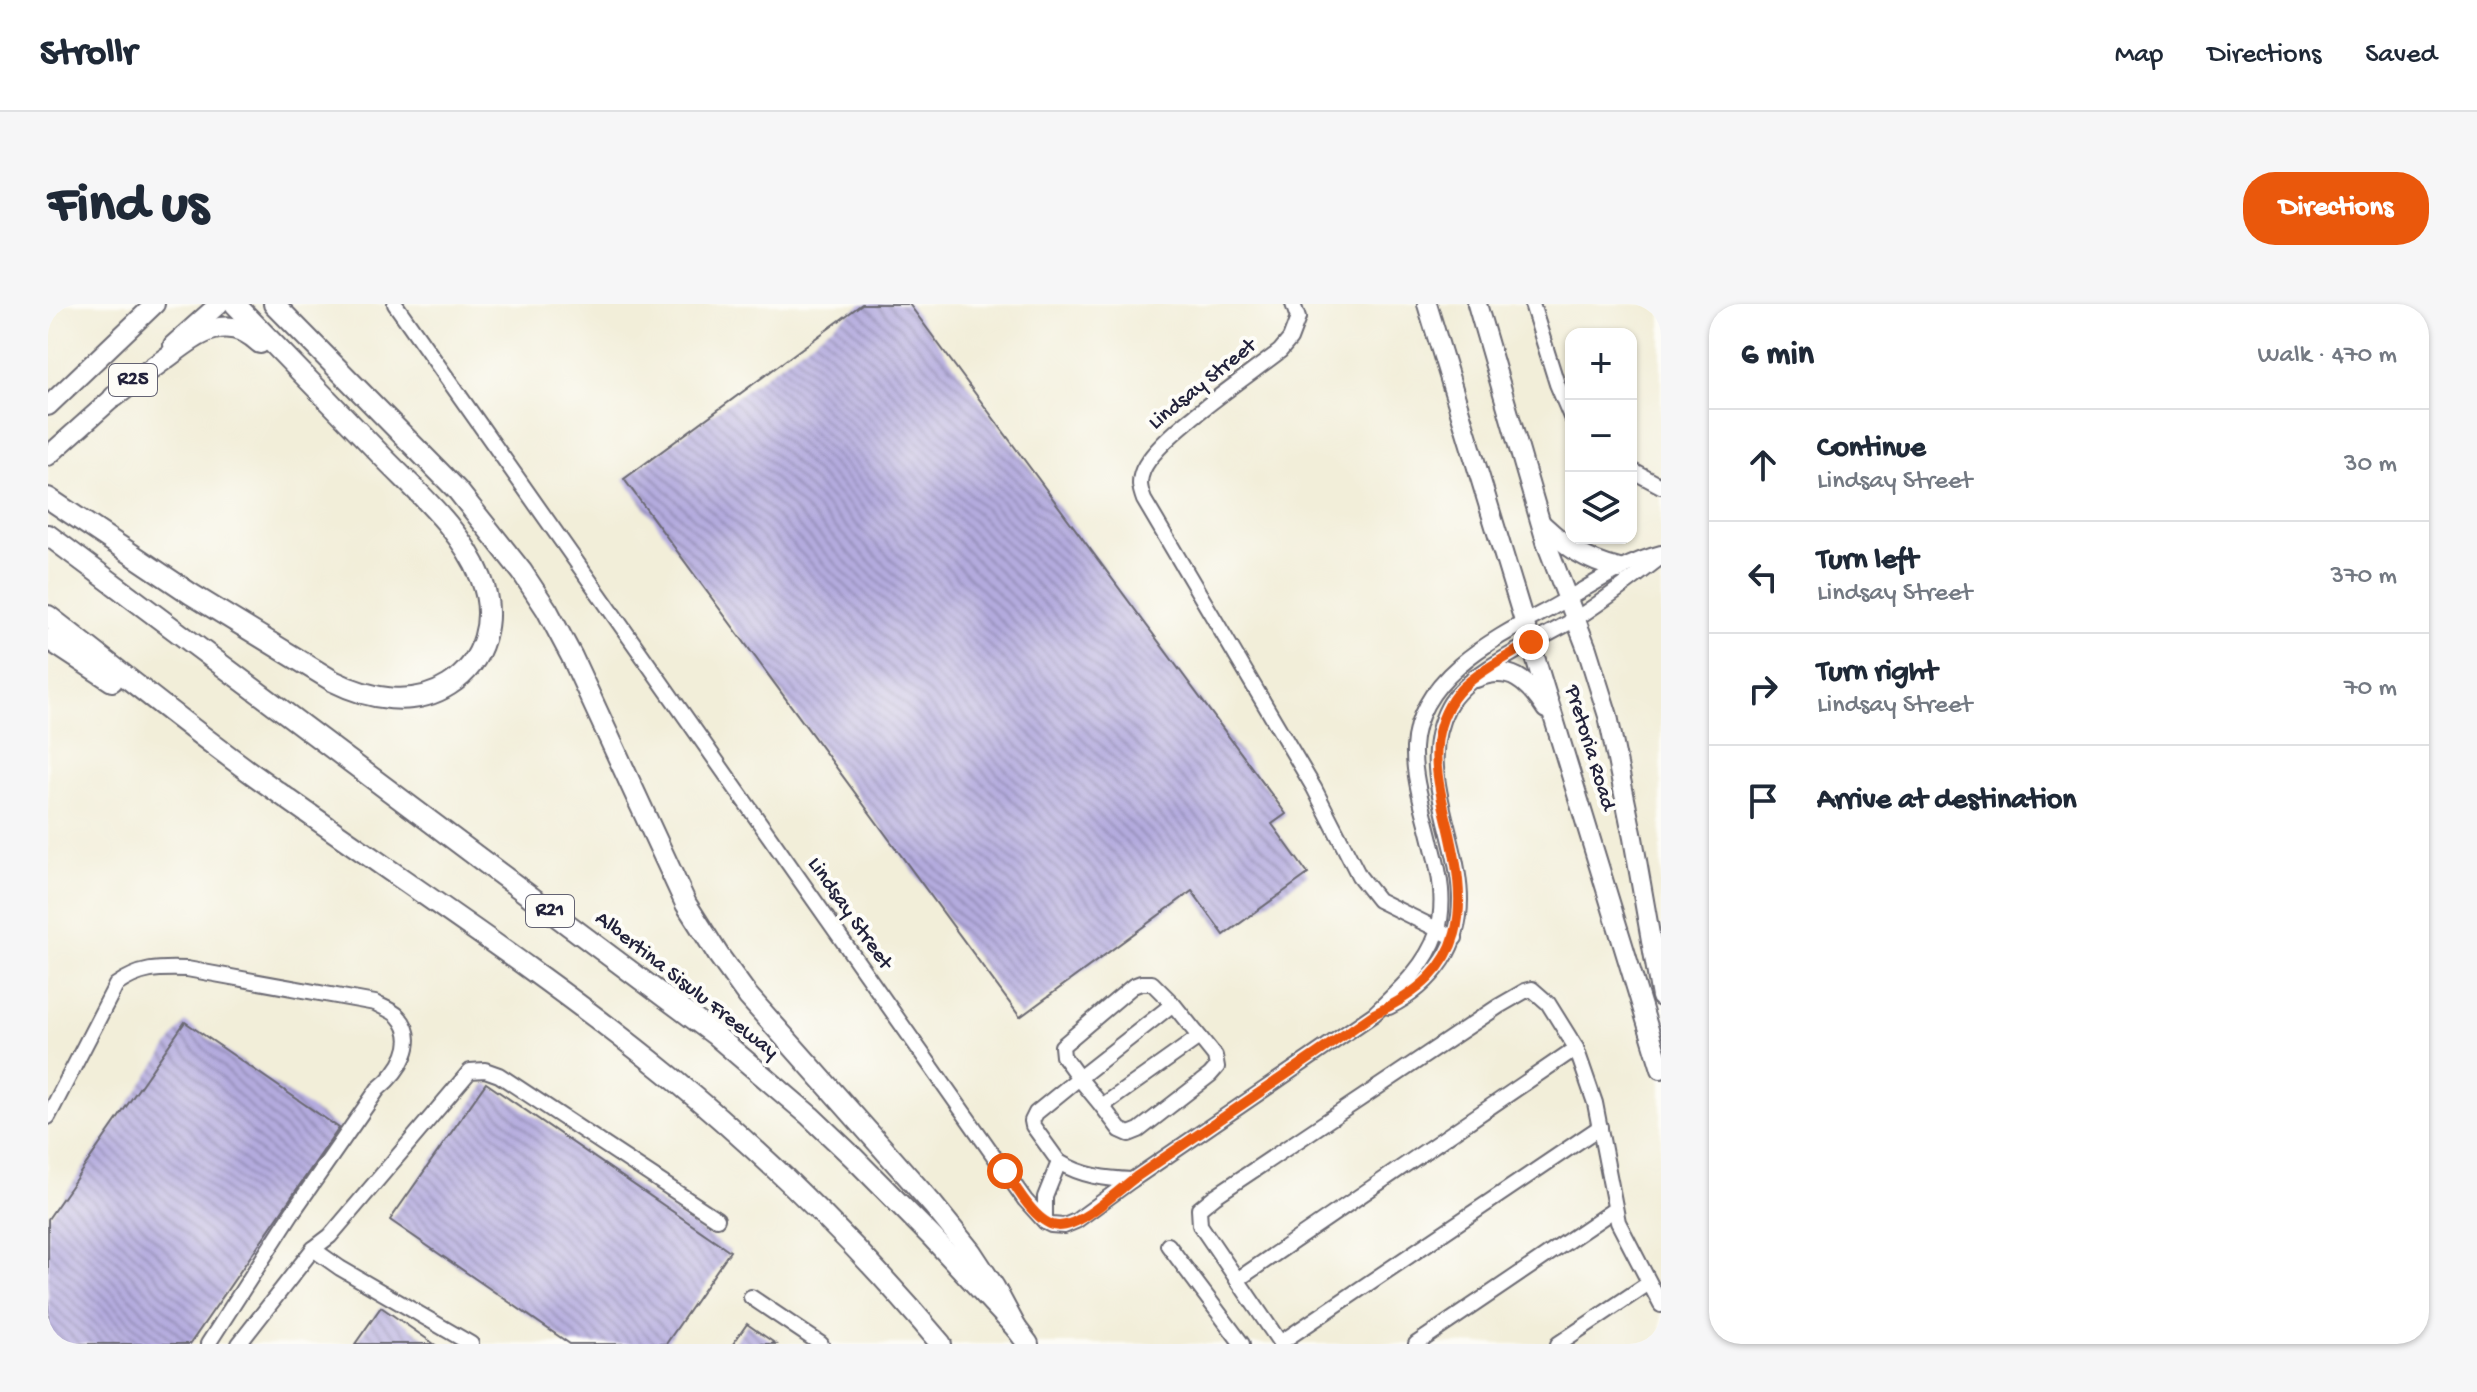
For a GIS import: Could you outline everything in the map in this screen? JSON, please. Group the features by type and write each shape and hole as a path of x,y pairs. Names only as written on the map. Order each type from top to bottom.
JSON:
{"highway":[{"path":"48,498 191,594 333,681 364,693 409,699 437,691 464,673 484,643 488,621 484,586 473,561 450,528 419,494 235,304"},
{"path":"274,304 458,491 522,572 572,657 686,904 719,956 748,996 971,1252 1022,1336"},
{"path":"290,304 315,344"},
{"path":"114,397 199,334 217,328 242,330 256,339 371,452 419,494"},
{"name":"Albertina Sisulu Freeway","path":"48,535 714,1034 853,1157 932,1237 1022,1336"},
{"path":"48,616 252,773"},
{"path":"48,639 252,773 576,1003 671,1077 783,1175 911,1308 941,1344"}],"main road":[{"name":"R25","path":"48,406 155,304"},
{"name":"R25","path":"48,456 219,304"},
{"name":"Pretoria Road","path":"1427,304 1661,1069"},
{"name":"Pretoria Road","path":"1477,304 1540,522 1587,649 1611,727 1661,997"},
{"path":"1540,522 1576,553 1619,569"},
{"path":"1476,678 1499,672 1514,675 1523,681 1541,700 1562,739"}],"street":[{"name":"Lindsay Street","path":"395,304 815,904 1025,1200 1045,1222"},
{"name":"Lindsay Street","path":"1293,304 1298,318 1290,339 1280,351 1196,416 1157,451 1145,467 1139,489 1314,788 1359,876 1378,900 1455,938"},
{"path":"1532,304 1565,403"},
{"path":"1635,472 1661,486"},
{"path":"1059,1162 1045,1197 1045,1222 1057,1226 1076,1221 1374,1014 1399,1002 1425,983 1455,938 1459,922 1460,880 1440,793 1435,751 1448,707 1458,692 1476,678 1531,642 1575,619 1661,555"},
{"path":"1374,1014 1415,972 1438,930 1441,886 1416,774 1414,746 1417,729 1430,697 1448,676 1474,655 1524,623 1619,569 1661,555"},
{"path":"48,1117 116,985 131,974 155,968 187,969 375,1003 397,1014 406,1028 408,1051 292,1213 208,1344"},
{"path":"1152,983 1173,1004 1215,1056 1217,1067 1139,1130 1129,1134 1120,1130 1079,1078 1063,1056 1062,1046 1133,986 1152,983"},
{"path":"1600,1127 1281,1343 1200,1225 1199,1209 1215,1196 1532,989 1548,1003 1576,1048 1595,1103 1609,1166 1618,1222 1661,1305"},
{"path":"1132,1180 1102,1178 1072,1170 1059,1162 1032,1121 1036,1113 1173,1004"},
{"path":"1102,1106 1199,1037"},
{"path":"1237,1280 1576,1048"},
{"path":"239,1344 313,1249 330,1236 470,1071 485,1070 499,1075 717,1219"},
{"path":"1416,1344 1615,1209"},
{"path":"1168,1245 1242,1344"},
{"path":"313,1249 471,1344"},
{"path":"1558,1344 1649,1283"},
{"path":"751,1297 821,1344"}],"building":[{"path":"862,304 909,304 1286,814 1272,824 1308,874 1224,935 1192,891 1020,1017 624,479"},
{"path":"185,1022 339,1128 190,1344 48,1344 48,1219"},
{"path":"486,1083 730,1251 666,1344 570,1344 390,1220"},
{"path":"381,1307 434,1344 355,1344"},
{"path":"747,1324 776,1344 733,1344"}],"route":[{"path":"1005,1171 1045,1222 1064,1226 1076,1221 1374,1014 1399,1002 1425,983 1449,950 1459,922 1460,880 1435,766 1439,730 1458,692 1531,642"}]}
